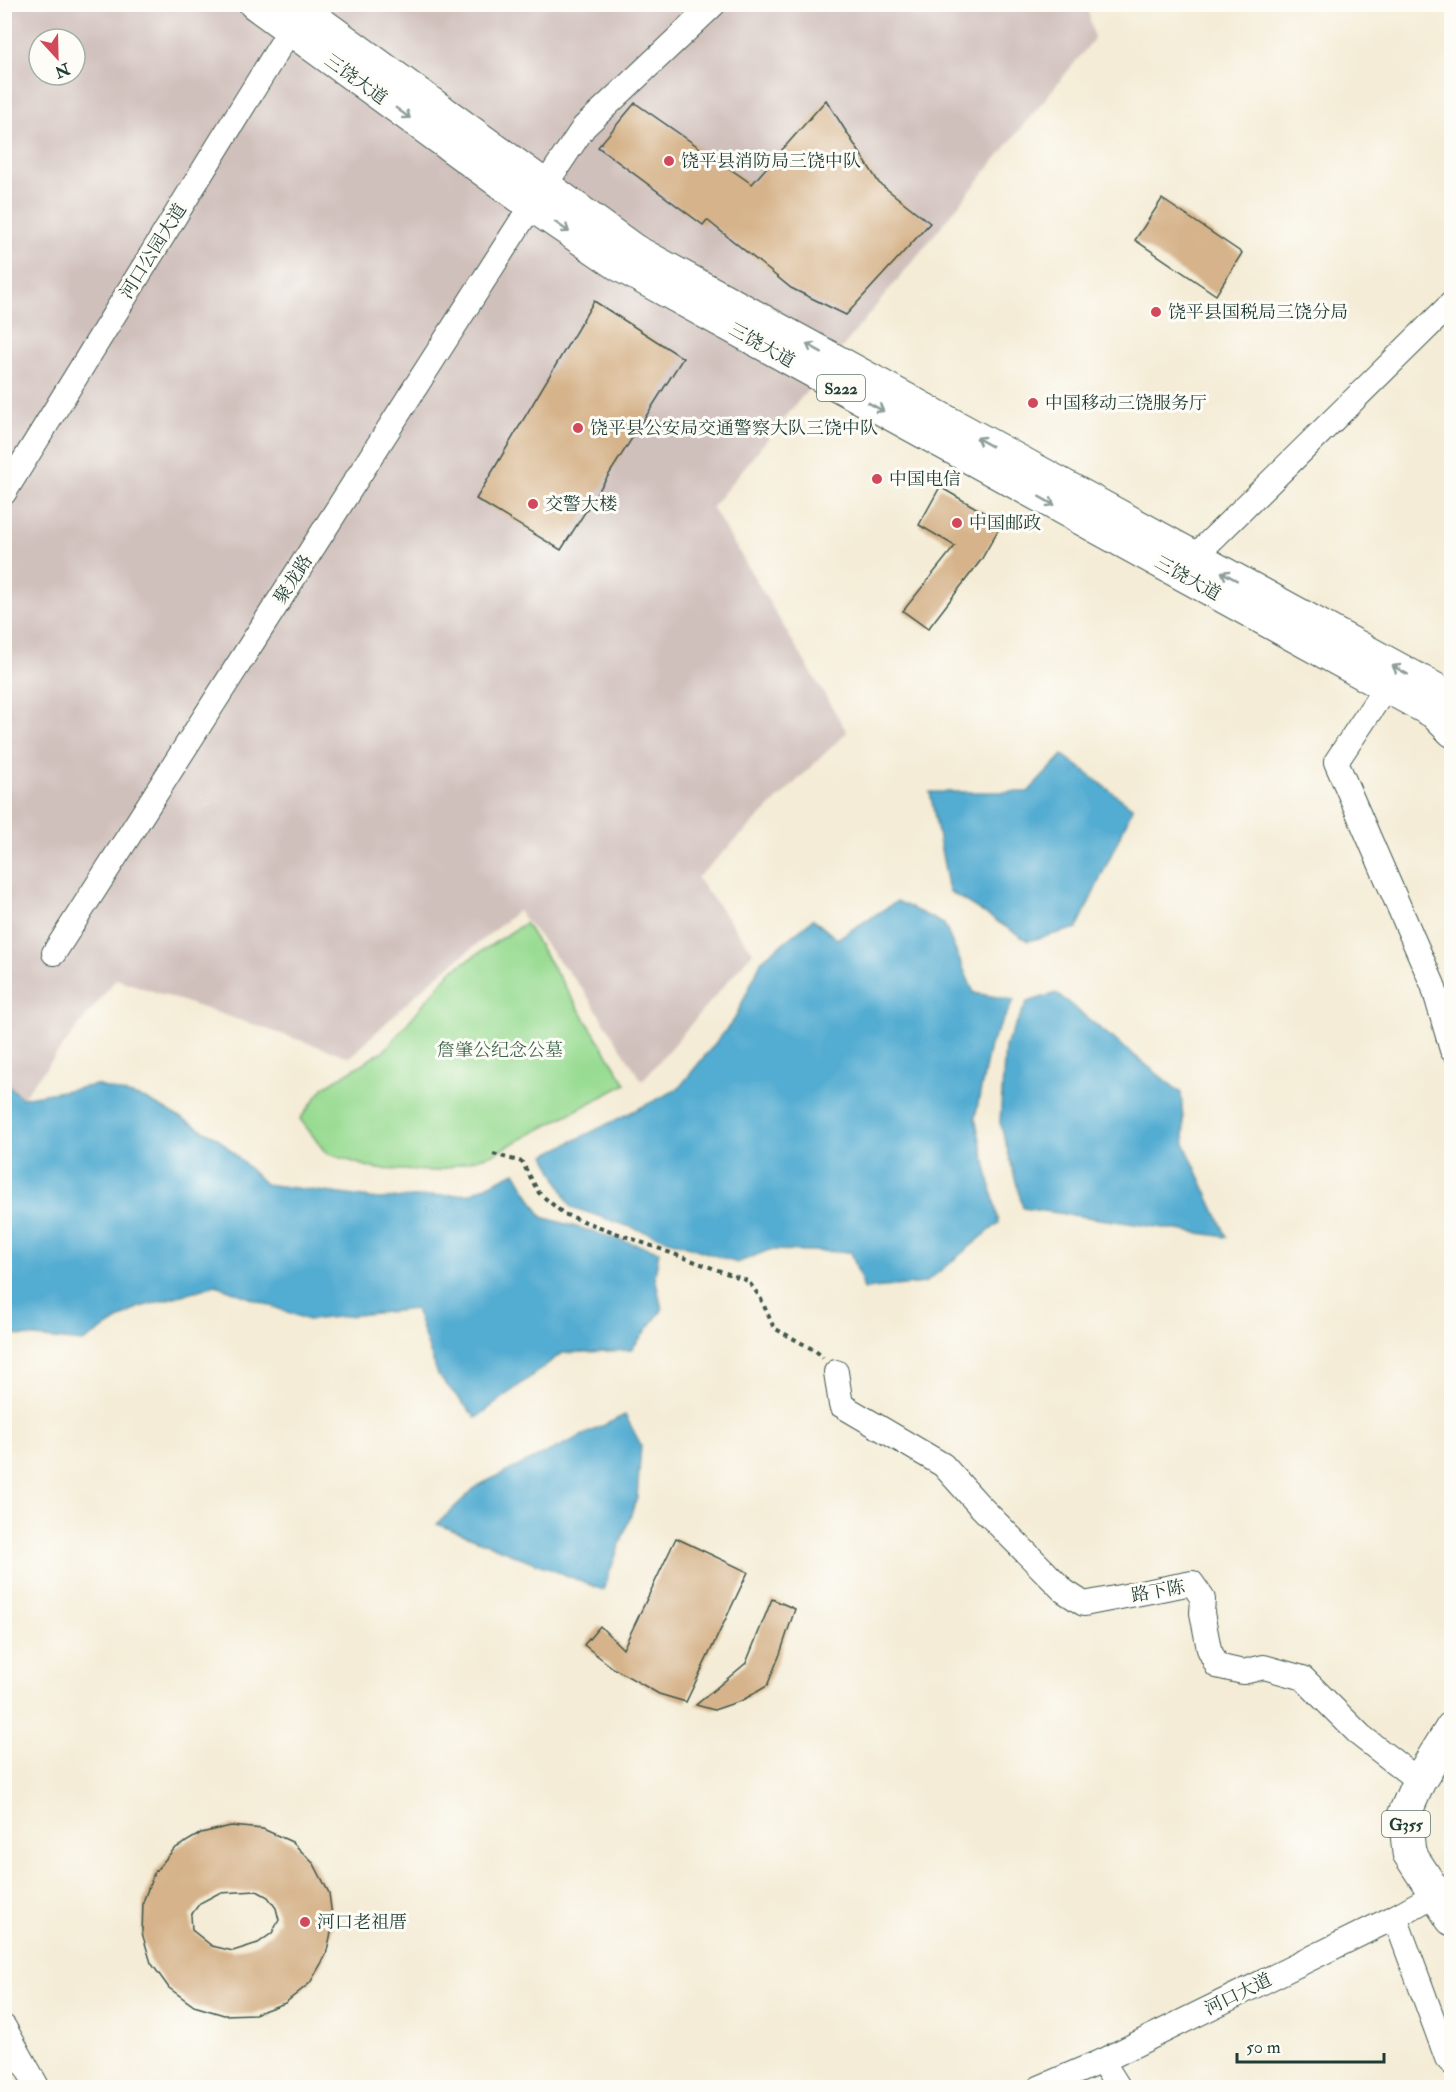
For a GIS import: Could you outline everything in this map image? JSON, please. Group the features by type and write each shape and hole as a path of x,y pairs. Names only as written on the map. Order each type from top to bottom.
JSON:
{"highway":[{"name":"G355","path":"1443,1907 1409,1853 1405,1813 1419,1781 1452,1728"}],"main road":[{"name":"三饶大道","path":"254,4 296,15 538,195 619,266 1186,565 1445,709"},
{"name":"三饶大道","path":"1186,565 1386,687 1445,709"}],"street":[{"name":"聚龙路","path":"54,952 538,195 584,128 714,4"},
{"name":"河口公园大道","path":"4,493 296,15"},
{"path":"1186,565 1452,303"},
{"path":"1386,687 1336,762 1433,985 1452,1050"},
{"name":"路下陈","path":"836,1372 841,1405 943,1465 1064,1591 1084,1604 1192,1583 1203,1599 1202,1613 1209,1649 1217,1666 1243,1672 1264,1667 1303,1678 1361,1736 1419,1781"},
{"name":"河口大道","path":"1039,2088 1102,2061 1395,1917 1443,1907"},
{"path":"1395,1917 1445,2034 1447,2058 1452,2063"},
{"path":"4,2027 38,2088"},
{"path":"1102,2061 1119,2088"}],"path":[{"path":"493,1154 522,1162 539,1193 564,1214 748,1281 760,1297 774,1328 816,1351 836,1372"}],"shaded area":[{"path":"5,5 1087,5 1094,39 712,507 847,732 697,878 753,952 642,1081 584,991 518,911 425,986 350,1057 116,979 22,1098 5,1083"}],"green space":[{"name":"詹肇公纪念公墓","path":"525,923 626,1084 493,1154 436,1171 375,1169 326,1153 300,1119 324,1087 385,1050 451,971"}],"water":[{"path":"1063,755 1133,808 1077,928 1028,941 949,891 930,792 1028,792"},
{"path":"897,901 944,924 974,993 1014,1000 990,1045 975,1118 999,1223 925,1283 864,1289 851,1252 769,1250 737,1263 571,1207 545,1155 678,1089 734,1020 762,960 813,919 837,939"},
{"path":"1056,993 1181,1093 1185,1145 1227,1237 1023,1208 1000,1122 1005,1046 1027,1002"},
{"path":"5,1083 22,1098 96,1085 146,1099 218,1138 265,1184 378,1199 470,1194 515,1172 542,1217 659,1251 655,1276 662,1310 631,1350 562,1353 476,1418 438,1375 415,1309 308,1320 216,1285 137,1308 83,1342 5,1334"},
{"path":"625,1415 641,1445 637,1498 603,1590 437,1524 477,1486"}],"building":[{"path":"826,100 879,183 930,223 846,315 791,288 707,220 703,225 598,147 635,103 752,184"},
{"path":"1162,199 1242,253 1216,295 1135,240"},
{"name":"饶平县公安局交通警察大队三饶中队","path":"594,301 683,358 561,550 476,499"},
{"path":"940,487 1002,523 981,560 928,629 903,611 955,546 919,525"},
{"path":"676,1538 748,1572 686,1702 659,1694 613,1668 584,1645 600,1626 623,1649"},
{"path":"772,1599 795,1609 767,1686 743,1700 714,1710 696,1705 746,1663"},
{"name":"河口老祖厝","path":"231,1826 263,1829 292,1842 314,1864 329,1893 333,1924 326,1955 310,1983 285,2003 255,2014 224,2015 194,2006 169,1988 151,1963 142,1933 143,1902 154,1873 174,1849 201,1833","holes":["257,1891 268,1897 276,1908 279,1920 272,1933 258,1943 233,1951 212,1946 192,1930 191,1915 200,1903 219,1893"]}],"place":[{"name":"饶平县消防局三饶中队","path":"669,161"},
{"name":"饶平县国税局三饶分局","path":"1156,312"},
{"name":"中国移动三饶服务厅","path":"1033,403"},
{"name":"饶平县公安局交通警察大队三饶中队","path":"578,428"},
{"name":"中国电信","path":"877,479"},
{"name":"交警大楼","path":"533,504"},
{"name":"中国邮政","path":"957,523"},
{"name":"河口老祖厝","path":"305,1922"}]}
